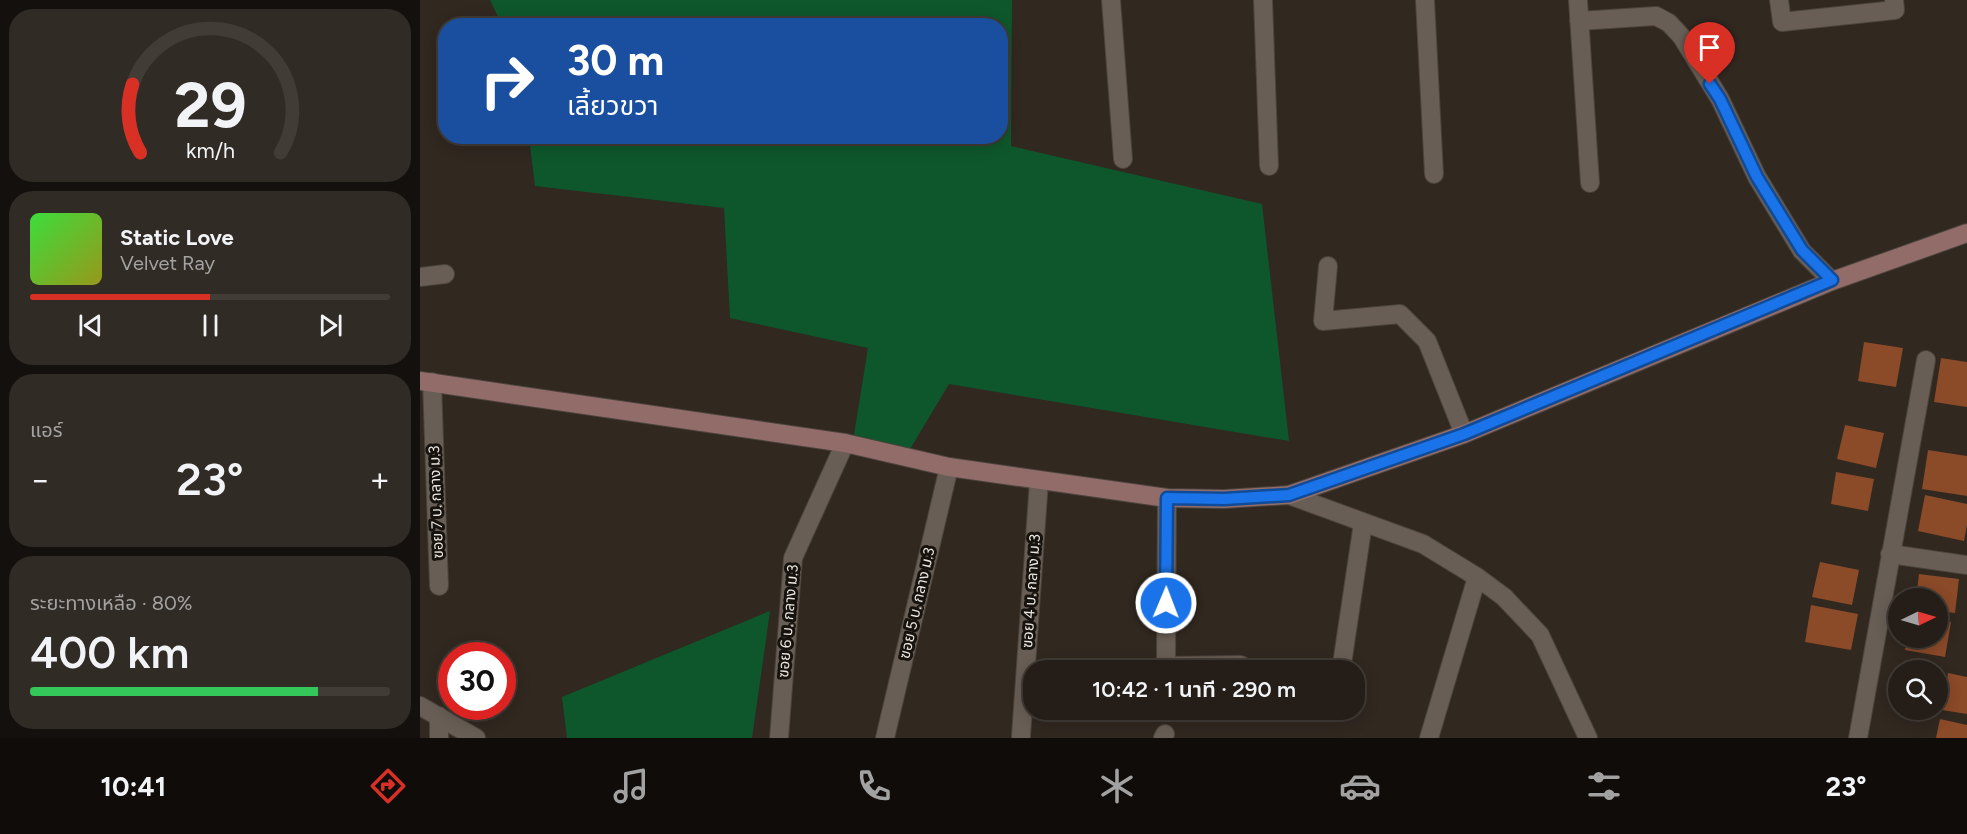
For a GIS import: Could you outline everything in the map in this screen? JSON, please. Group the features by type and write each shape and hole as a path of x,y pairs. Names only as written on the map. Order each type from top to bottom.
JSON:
{"street":[{"path":"1111,0 1123,159"},
{"path":"1263,0 1269,166"},
{"path":"1425,0 1434,174"},
{"path":"1578,0 1590,183"},
{"path":"1779,0 1782,22 1895,10 1894,0"},
{"path":"1579,21 1656,16 1670,23 1682,37 1720,99 1757,177 1802,250 1832,280"},
{"path":"426,382 845,443 949,467 1167,498 1224,499 1289,495 1464,434 1832,280 1967,234"},
{"path":"1328,266 1323,321 1400,314 1427,341 1464,434"},
{"path":"420,277 445,274"},
{"path":"1858,738 1926,360"},
{"name":"ฃอย 7 บ. กลาง ม.3","path":"426,382 439,586"},
{"name":"ฃอย 6 บ. กลาง ม.3","path":"779,738 793,558 845,443"},
{"name":"ฃอย 5 บ. กลาง ม.3","path":"885,738 949,467"},
{"name":"ฃอย 4 บ. กลาง ม.3","path":"1021,736 1039,481"},
{"path":"1289,495 1424,544 1504,597 1540,635 1588,738"},
{"path":"1166,660 1167,498"},
{"path":"1343,660 1363,523"},
{"path":"1890,554 1967,565"},
{"path":"1429,738 1477,577"},
{"path":"420,706 438,715"},
{"path":"439,720 439,738"},
{"path":"446,720 476,738"}],"green space":[{"path":"490,0 1012,0 1011,146 1262,204 1289,441 949,384 910,449 854,435 868,348 730,318 724,208 535,186 530,144 1008,144 1008,18 499,18"},
{"path":"770,611 752,738 567,738 562,697"}],"building":[{"path":"1864,342 1903,348 1896,387 1858,381"},
{"path":"1941,358 1967,362 1967,407 1934,402"},
{"path":"1845,425 1884,433 1876,468 1837,459"},
{"path":"1928,450 1967,456 1967,496 1922,489"},
{"path":"1836,472 1874,479 1868,511 1831,504"},
{"path":"1925,495 1967,504 1964,541 1918,531"},
{"path":"1820,562 1859,570 1852,605 1812,597"},
{"path":"1919,574 1959,579 1955,613 1948,612 1948,588 1917,588"},
{"path":"1811,605 1858,614 1851,650 1805,642"},
{"path":"1948,621 1951,622 1948,640"},
{"path":"1906,648 1947,648 1945,657 1905,650"},
{"path":"1948,673 1967,677 1967,714 1948,711"},
{"path":"1940,720 1967,725 1967,738 1936,738"}],"route":[{"path":"1166,603 1167,498 1224,499 1289,495 1464,434 1832,280 1802,250 1757,177 1720,99 1710,84"}]}
